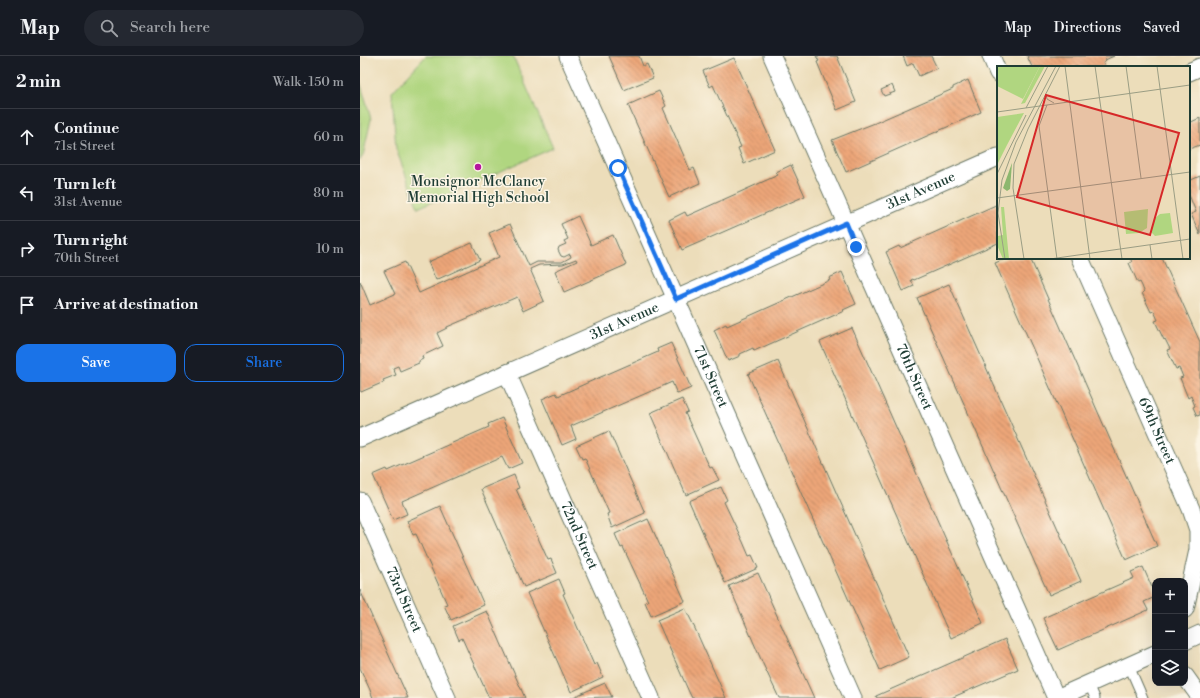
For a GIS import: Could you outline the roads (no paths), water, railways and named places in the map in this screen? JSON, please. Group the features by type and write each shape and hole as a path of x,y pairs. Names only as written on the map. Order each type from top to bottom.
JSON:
{"street":[{"name":"71st Street","path":"568,56 853,698"},
{"name":"70th Street","path":"772,56 1057,698"},
{"path":"991,56 997,71"},
{"path":"1190,72 1200,67"},
{"name":"31st Avenue","path":"360,438 997,157"},
{"name":"69th Street","path":"1080,259 1192,509 1198,530 1198,550 1188,595"},
{"name":"72nd Street","path":"507,373 650,698"},
{"name":"73rd Street","path":"360,501 447,698"},
{"path":"1188,640 1200,634"},
{"path":"1057,698 1092,691 1131,665 1152,655"},
{"path":"1131,665 1152,665"},
{"path":"1188,680 1200,697"}],"lane":[{"path":"1131,665 1143,698"}],"place":[{"name":"Monsignor McClancy Memorial High School","path":"478,167"}]}
